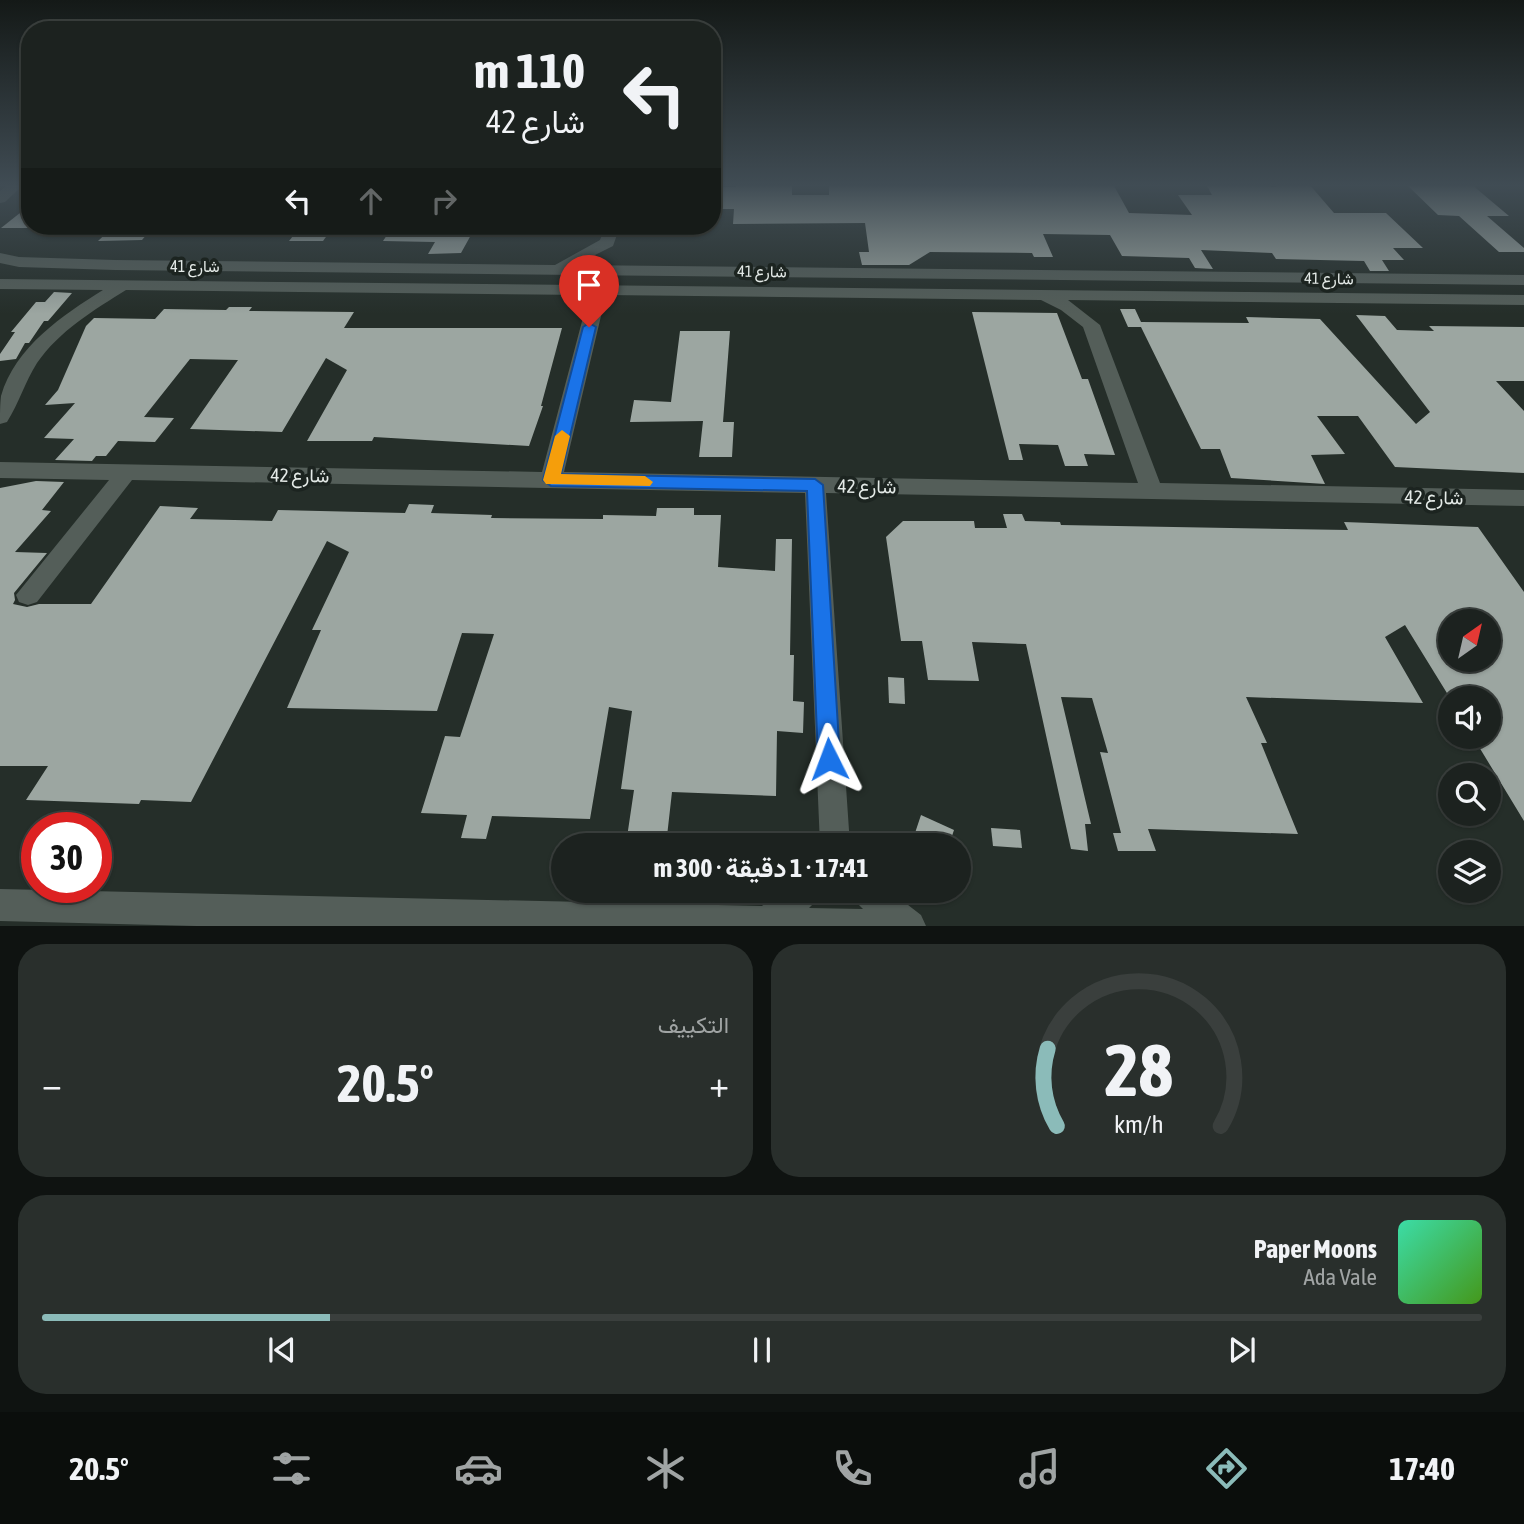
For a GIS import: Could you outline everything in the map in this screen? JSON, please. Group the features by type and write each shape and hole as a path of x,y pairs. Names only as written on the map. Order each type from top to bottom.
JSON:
{"street":[{"path":"548,269 581,258 607,243 609,235"},
{"path":"607,243 620,258 641,270"},
{"name":"شارع 41","path":"0,258 19,262 115,265 1524,280"},
{"name":"شارع 41","path":"0,284 1035,293 1524,302"},
{"path":"0,417 22,372 47,338 87,307 126,284"},
{"path":"551,480 599,291"},
{"path":"1035,293 1067,306 1091,325 1152,491"},
{"path":"1091,325 1105,307 1130,295"},
{"name":"شارع 42","path":"0,470 1524,498"},
{"path":"28,595 127,472"},
{"path":"815,485 832,833"},
{"path":"769,922 790,903"},
{"path":"881,903 908,925"},
{"path":"0,905 908,925"}],"building":[{"path":"866,227 1401,227 1423,248 1393,248 1404,260 1382,260 1389,271 1370,271 1364,261 1276,259 1272,253 1201,250 1213,269 1195,268 1189,258 1122,256 1110,235 1043,234 1053,257 1034,257 1032,253 930,252 909,265 862,265 859,252 869,252"},
{"path":"1471,227 1500,227 1524,248 1524,252 1499,252"},
{"path":"104,235 146,235 142,240 98,241"},
{"path":"294,235 327,235 323,241 289,241"},
{"path":"387,235 471,235 461,253 428,254 435,242 383,241"},
{"path":"54,292 72,293 48,321 44,321 29,343 25,343 16,359 0,361 0,354 15,332 11,332 36,302 45,302"},
{"path":"229,307 252,307 249,311 354,312 344,328 562,328 543,406 529,446 374,437 372,441 307,441 347,370 326,358 282,432 190,429 238,360 190,359 144,417 174,418 155,442 118,441 106,456 96,456 92,461 55,460 74,439 44,438 75,403 45,405 58,390 86,326 94,318 155,319 164,309 226,310"},
{"path":"1120,309 1135,309 1141,322 1249,323 1246,317 1320,319 1416,424 1430,412 1356,315 1385,316 1397,330 1434,331 1429,326 1524,327 1524,381 1496,381 1524,411 1524,473 1395,467 1358,416 1317,416 1345,454 1311,455 1325,484 1231,478 1220,449 1201,449 1141,327 1128,327"},
{"path":"972,312 1057,313 1082,379 1088,379 1115,455 1084,454 1088,466 1065,466 1058,445 1019,444 1023,460 1009,460"},
{"path":"680,331 730,331 723,422 734,422 732,457 699,457 703,421 630,422 634,400 671,402"},
{"path":"36,481 64,482 42,510 51,511 15,552 47,553 14,593 13,604 27,607 39,604 91,604 160,506 198,508 190,519 272,521 278,510 405,513 409,504 434,505 431,513 492,515 491,518 603,519 603,515 656,516 657,508 694,508 694,515 721,515 718,567 775,571 776,539 792,539 790,655 794,655 793,701 804,702 803,733 777,731 776,796 672,792 667,833 628,833 634,790 621,789 632,711 609,707 590,819 492,816 486,839 461,838 467,815 421,813 445,736 460,737 494,634 462,633 437,711 287,708 321,630 312,630 349,552 327,541 191,802 141,800 139,804 26,800 48,766 0,766 0,488"},
{"path":"1003,514 1022,514 1025,521 1060,522 1061,525 1348,530 1344,522 1478,527 1524,592 1524,821 1501,783 1501,763 1489,763 1480,749 1501,749 1501,686 1443,686 1405,625 1385,637 1423,703 1246,697 1267,743 1261,743 1298,834 1148,829 1156,851 1118,851 1113,833 1121,833 1100,752 1108,753 1092,698 1061,697 1091,824 1085,824 1088,851 1071,849 1026,644 972,642 979,681 928,680 922,641 901,641 886,537 903,521 974,521 975,528 1007,528"},
{"path":"888,677 904,678 905,704 889,703"},
{"path":"921,815 954,830 953,833 915,833"},
{"path":"991,828 1020,830 1022,848 993,846"}],"slow traffic":[{"path":"562,436 551,480 645,482"}],"route":[{"path":"589,327 551,480 815,485 829,759"}]}
